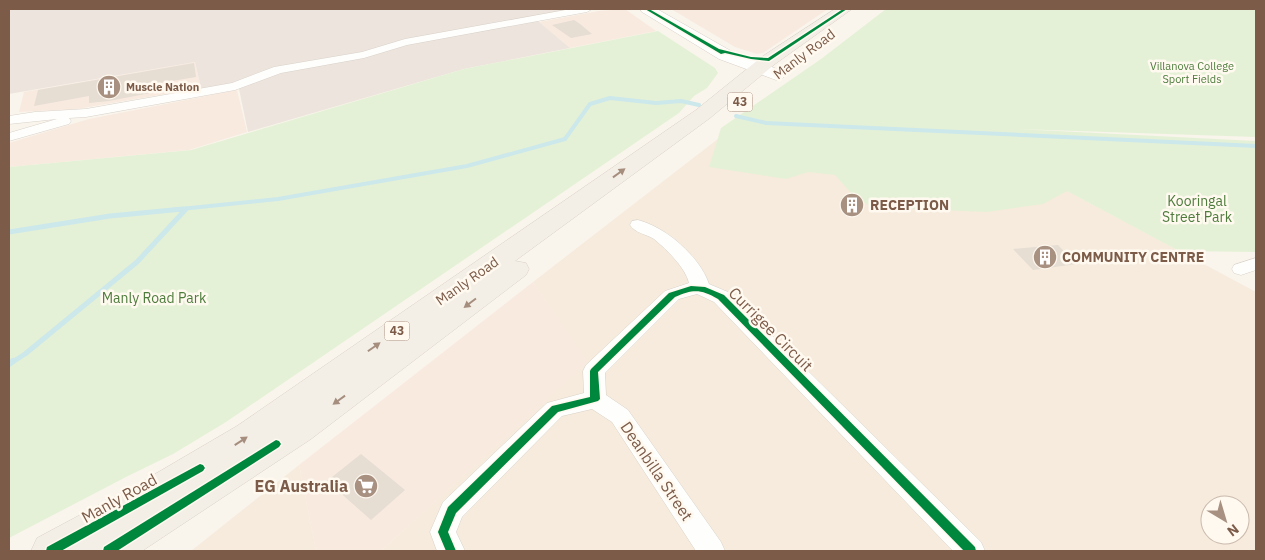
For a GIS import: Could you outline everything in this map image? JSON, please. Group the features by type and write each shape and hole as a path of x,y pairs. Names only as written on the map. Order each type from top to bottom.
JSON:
{"main road":[{"name":"Manly Road","path":"51,551 141,502 249,436 765,69 852,10"},
{"name":"Manly Road","path":"108,551 276,444 458,312 765,69"},
{"path":"138,551 234,489 259,468 276,444"}],"street":[{"path":"9,120 36,116 86,113 235,86 278,70 364,55 405,42 587,9"},
{"path":"647,9 715,49 718,56 765,69"},
{"path":"9,137 29,133 86,113"},
{"path":"450,551 443,532 452,510 554,409 594,399 594,370 672,295 684,289 700,287 695,271 659,235 638,226"},
{"name":"Currigee Circuit","path":"700,287 710,290 721,297 971,551"},
{"name":"Deanbilla Street","path":"594,399 620,416 711,551"}],"shaded area":[{"path":"9,9 573,9 532,16 570,48 464,69 248,132 239,89 201,88 195,62 9,94"},
{"path":"625,9 656,31 570,48 539,22 599,11"},
{"path":"671,9 828,9 763,53 757,54 735,47"},
{"path":"821,59 1256,292 1256,551 381,551 587,362 533,282"},
{"name":"Muscle Nation","path":"195,62 201,88 77,109 19,112 24,92"},
{"path":"237,90 247,132 189,150 9,167 9,143 89,119"},
{"path":"533,282 588,362 381,551 316,551 299,465"},
{"path":"299,465 316,551 191,551"}],"green space":[{"path":"886,9 1256,9 1256,137 1017,129 1256,141 1256,252 1179,251 1067,191 1043,204 987,212 871,207 852,194 835,175 808,172 786,179 709,167 721,128 821,59"},
{"name":"Manly Road Park","path":"658,31 715,68 718,73 707,88 694,96 679,113 226,422 173,454 9,538 9,167 191,150 464,69"}],"building":[{"path":"574,20 592,34 571,38 552,25"},
{"name":"Muscle Nation","path":"194,63 196,77 160,83 161,91 109,101 89,103 89,96 34,106 38,90"},
{"name":"COMMUNITY CENTRE","path":"1058,245 1076,264 1033,270 1013,249"},
{"name":"EG Australia","path":"361,454 405,490 371,520 327,481"}],"waterway":[{"path":"171,210 278,199 467,166 565,139 590,104 610,98 656,103 681,101 699,105"},
{"path":"736,116 766,123 1256,146"},
{"path":"9,232 110,216 183,209"},
{"path":"11,363 25,354 137,262 186,209"},
{"path":"9,364 13,361"}],"cycle path":[{"path":"647,9 723,53"},
{"path":"715,49 751,58 769,60 845,9"},
{"path":"451,551 443,532 452,510 555,409 595,399 594,371 672,295 697,288 708,290 721,297 971,551"},
{"path":"108,551 276,444"},
{"path":"51,551 200,468"}],"place":[{"name":"Muscle Nation","path":"109,87"},
{"name":"RECEPTION","path":"852,205"},
{"name":"COMMUNITY CENTRE","path":"1045,257"},
{"name":"EG Australia","path":"366,486"}],"park label":[{"name":"Villanova College Sport Fields","path":"1192,72"},
{"name":"Kooringal Street Park","path":"1197,210"}]}
